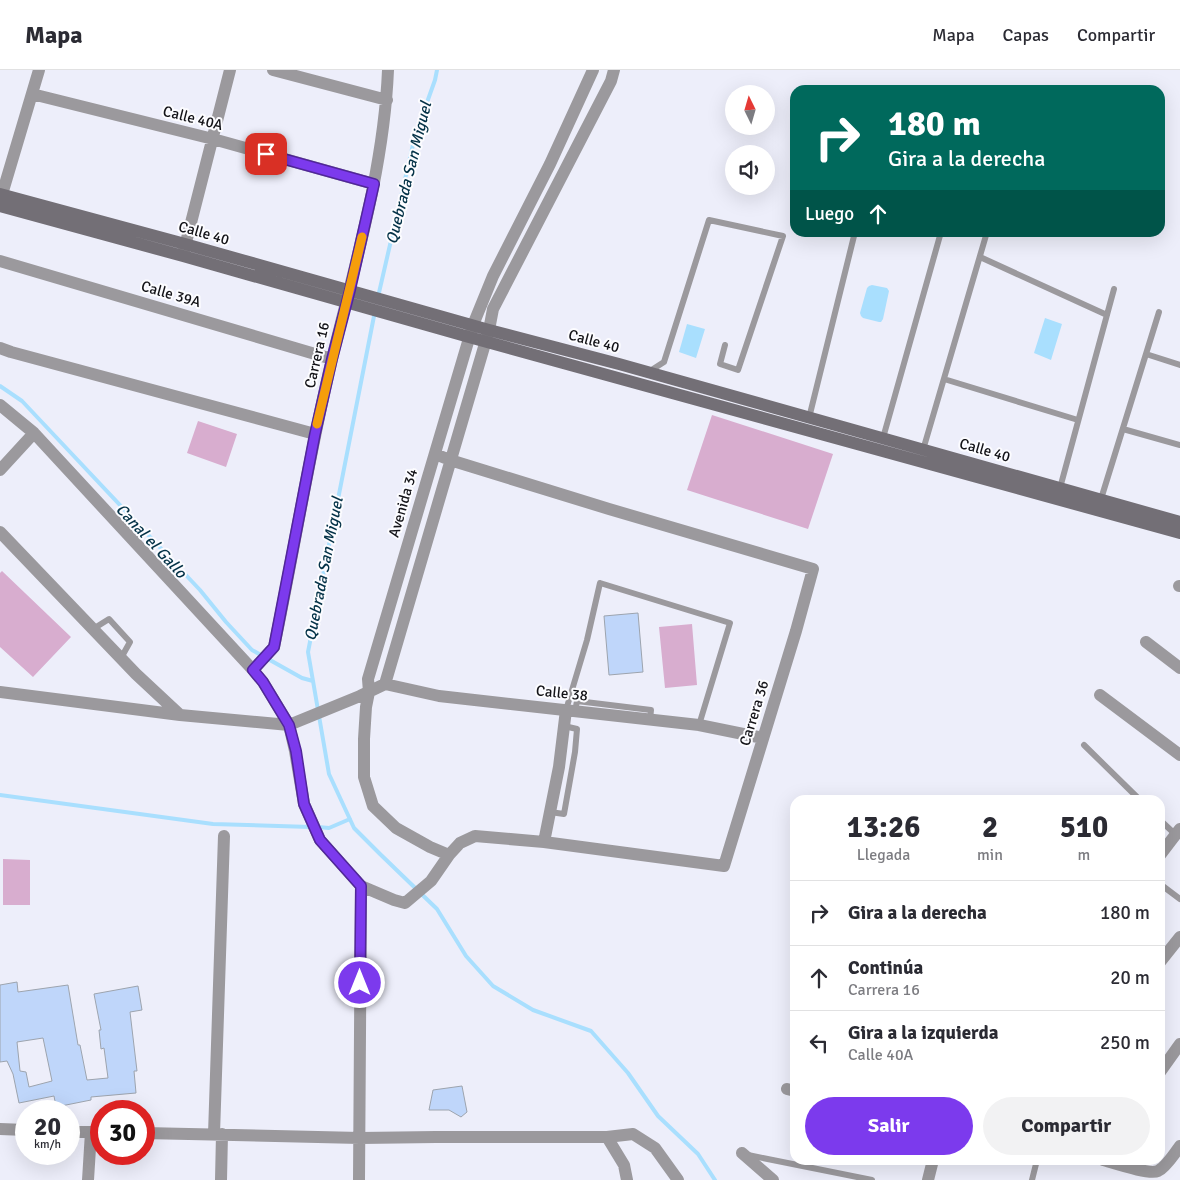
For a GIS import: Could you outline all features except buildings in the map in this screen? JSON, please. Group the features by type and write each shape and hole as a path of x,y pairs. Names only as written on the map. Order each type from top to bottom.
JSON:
{"main road":[{"name":"Calle 40","path":"1,199 471,331 619,364 646,379"},
{"name":"Calle 40","path":"488,335 615,377 646,379 1100,504 1180,522"},
{"path":"615,377 619,364"},
{"name":"Calle 40","path":"751,408 809,418 881,444"},
{"name":"Calle 40","path":"921,455 1060,488 1180,533"}],"street":[{"path":"1,199 39,70"},
{"path":"184,250 230,70"},
{"path":"273,70 387,100"},
{"name":"Carrera 16","path":"257,666 274,647 315,434 332,359 353,298 387,100 388,70"},
{"name":"Avenida 34","path":"449,855 396,828 373,806 364,777 366,707 364,694 471,331 492,276 550,164 593,70"},
{"path":"0,692 180,715 293,724 384,684 488,335 493,309 611,81 614,70"},
{"name":"Calle 40A","path":"32,94 213,139 374,184"},
{"name":"Calle 39A","path":"0,261 332,359"},
{"path":"0,348 315,434"},
{"path":"0,405 34,433 257,666 263,682 293,724 301,787 306,808 320,840 361,886 405,903 431,881 460,843 475,836 544,842 559,767 563,726 570,710"},
{"path":"0,470 34,433"},
{"path":"435,454 450,460"},
{"name":"Carrera 36","path":"450,460 813,570 724,866 544,842"},
{"path":"0,532 121,658 180,715"},
{"path":"1146,642 1180,668"},
{"name":"Calle 38","path":"384,684 439,696 699,725 763,738"},
{"path":"1100,695 1180,755"},
{"path":"1165,849 1178,832"},
{"path":"221,1180 218,1134 224,836"},
{"path":"359,1180 361,886"},
{"path":"1165,956 1180,937"},
{"path":"1165,1065 1180,1044"},
{"path":"0,1129 15,1130"},
{"path":"155,1133 360,1138 607,1137 633,1134 655,1148 678,1180"},
{"path":"607,1137 624,1164 627,1180"},
{"path":"1165,1165 1180,1146"},
{"path":"742,1153 773,1180"},
{"path":"88,1180 90,1165"},
{"path":"928,1180 931,1165"},
{"path":"1121,1165 1147,1172 1158,1171 1165,1165"}],"lane":[{"path":"646,379 664,362 709,220 782,236 738,370 720,364 725,345"},
{"path":"809,418 854,237"},
{"path":"881,444 940,237"},
{"path":"921,455 986,237"},
{"path":"980,257 1107,315"},
{"path":"1060,488 1114,289"},
{"path":"1100,504 1159,312"},
{"path":"1146,354 1180,365"},
{"path":"944,379 1078,420"},
{"path":"1123,429 1180,445"},
{"path":"570,710 600,584 730,623 699,725"},
{"path":"93,629 109,619 130,642 121,658"},
{"path":"1084,746 1135,795"},
{"path":"1165,823 1178,832"},
{"path":"1165,888 1180,900"},
{"path":"742,1153 790,1163"},
{"path":"800,1165 872,1180"},
{"path":"1032,1180 1036,1165"}],"shaded area":[{"path":"712,415 833,454 808,529 687,490"},
{"path":"198,421 237,434 226,467 187,453"},
{"path":"2,571 71,637 33,677 0,647 0,573"},
{"path":"692,624 697,685 665,688 659,627"},
{"path":"3,859 30,860 30,905 3,905"}],"water":[{"path":"872,285 887,288 889,291 881,322 863,318 860,313 867,288"},
{"path":"1045,318 1062,324 1051,360 1034,353"},
{"path":"687,324 705,329 696,358 679,352"}],"waterway":[{"name":"Quebrada San Miguel","path":"378,297 415,136 437,70"},
{"name":"Quebrada San Miguel","path":"318,710 308,652 375,311"},
{"name":"Canal el Gallo","path":"0,386 22,401 200,590 252,650 302,678 313,681"},
{"name":"Quebrada San Miguel","path":"319,716 329,774 354,828 437,909 466,956 493,986 533,1010 591,1031 628,1073 658,1116 698,1154 715,1180"},
{"path":"0,795 213,824 311,827"},
{"path":"318,827 329,828 350,819"}],"slow traffic":[{"path":"317,424 362,237"}],"route":[{"path":"266,154 374,184 315,434 274,647 253,670 263,682 289,725 296,751 304,804 320,840 361,886 360,983"}]}
